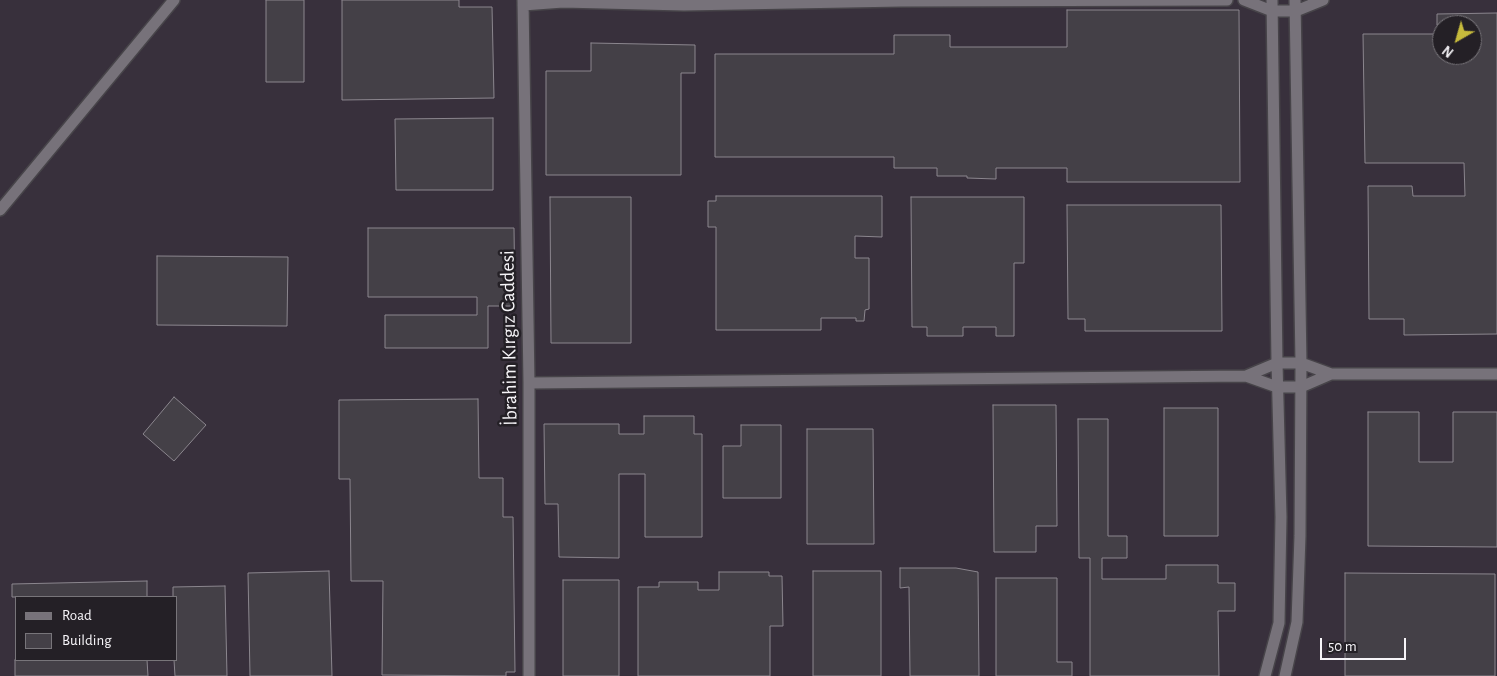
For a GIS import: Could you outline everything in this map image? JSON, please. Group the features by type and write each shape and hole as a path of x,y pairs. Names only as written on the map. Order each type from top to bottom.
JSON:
{"street":[{"path":"0,210 174,0"},
{"path":"523,2 684,5 902,1 1227,0"},
{"path":"1244,0 1272,6 1296,6 1323,0"},
{"name":"İbrahim Kırgız Caddesi","path":"523,2 529,383 529,676"},
{"path":"1265,676 1278,623 1281,516 1277,386 1272,6"},
{"path":"1284,676 1297,622 1300,536 1301,363 1296,6"},
{"path":"1246,376 1277,363 1301,363 1331,374 1497,374"},
{"path":"529,383 1246,376 1277,386 1301,387 1331,374"}],"shaded area":[{"path":"0,0 1497,0 1497,676 0,676"}],"building":[{"path":"266,0 304,0 304,82 266,82"},
{"path":"342,0 459,0 459,7 492,7 494,98 342,100"},
{"path":"1067,10 1239,10 1240,182 1067,182 1067,168 996,168 996,179 967,178 967,176 937,176 937,168 894,168 894,157 715,157 715,54 894,54 894,35 950,35 950,47 1067,47"},
{"path":"1497,13 1497,334 1404,335 1404,319 1369,319 1368,186 1412,186 1413,196 1465,196 1464,163 1365,163 1363,34 1432,34 1432,65 1482,65 1482,15 1437,14"},
{"path":"591,43 695,45 695,73 681,73 681,175 546,175 546,71 591,71"},
{"path":"493,118 493,190 396,190 395,119"},
{"path":"716,196 882,196 882,237 855,236 855,258 869,258 869,309 865,310 864,321 856,321 856,318 821,318 821,330 716,330 716,227 708,227 708,201 716,201"},
{"path":"550,197 631,197 631,343 551,343"},
{"path":"911,197 1024,197 1024,263 1014,263 1014,336 996,336 996,327 963,327 963,336 927,336 927,327 912,327"},
{"path":"1067,205 1221,205 1222,331 1085,331 1085,319 1068,319"},
{"path":"368,228 514,228 515,306 488,306 488,348 385,348 385,315 477,315 477,297 368,297"},
{"path":"157,256 288,257 287,326 157,325"},
{"path":"174,397 206,425 174,461 143,434"},
{"path":"478,399 479,478 503,478 503,517 513,517 515,672 506,672 506,676 382,675 383,581 351,581 350,479 339,479 339,400"},
{"path":"993,405 1056,405 1057,526 1036,526 1036,552 994,552"},
{"path":"1164,408 1218,408 1218,536 1164,536"},
{"path":"1368,412 1419,412 1419,462 1453,462 1453,412 1497,412 1497,547 1368,546"},
{"path":"644,416 694,416 694,434 702,434 702,537 645,537 645,474 619,474 619,558 559,557 558,504 545,504 544,424 619,424 619,434 644,434"},
{"path":"1078,419 1108,419 1108,536 1127,536 1127,558 1102,558 1102,579 1166,579 1166,565 1218,565 1218,583 1235,583 1235,611 1218,611 1219,676 1090,676 1090,558 1079,558"},
{"path":"741,425 781,425 781,498 723,498 723,446 741,446"},
{"path":"807,429 873,429 874,544 807,544"},
{"path":"900,568 956,568 978,572 979,676 910,676 909,587 900,588"},
{"path":"329,571 332,676 250,676 248,573"},
{"path":"813,571 881,571 881,676 813,676"},
{"path":"719,572 769,572 769,576 782,576 783,626 770,626 770,676 638,676 638,587 659,587 659,582 698,582 698,590 719,590"},
{"path":"1345,573 1495,574 1495,676 1345,676"},
{"path":"996,578 1057,578 1057,662 1072,662 1072,676 996,676"},
{"path":"563,580 619,580 619,676 563,676"},
{"path":"147,581 147,596 12,597 12,584"},
{"path":"225,586 227,676 175,676 174,661 178,661 178,596 173,596 173,587"},
{"path":"15,661 147,661 148,676 15,676"}]}
